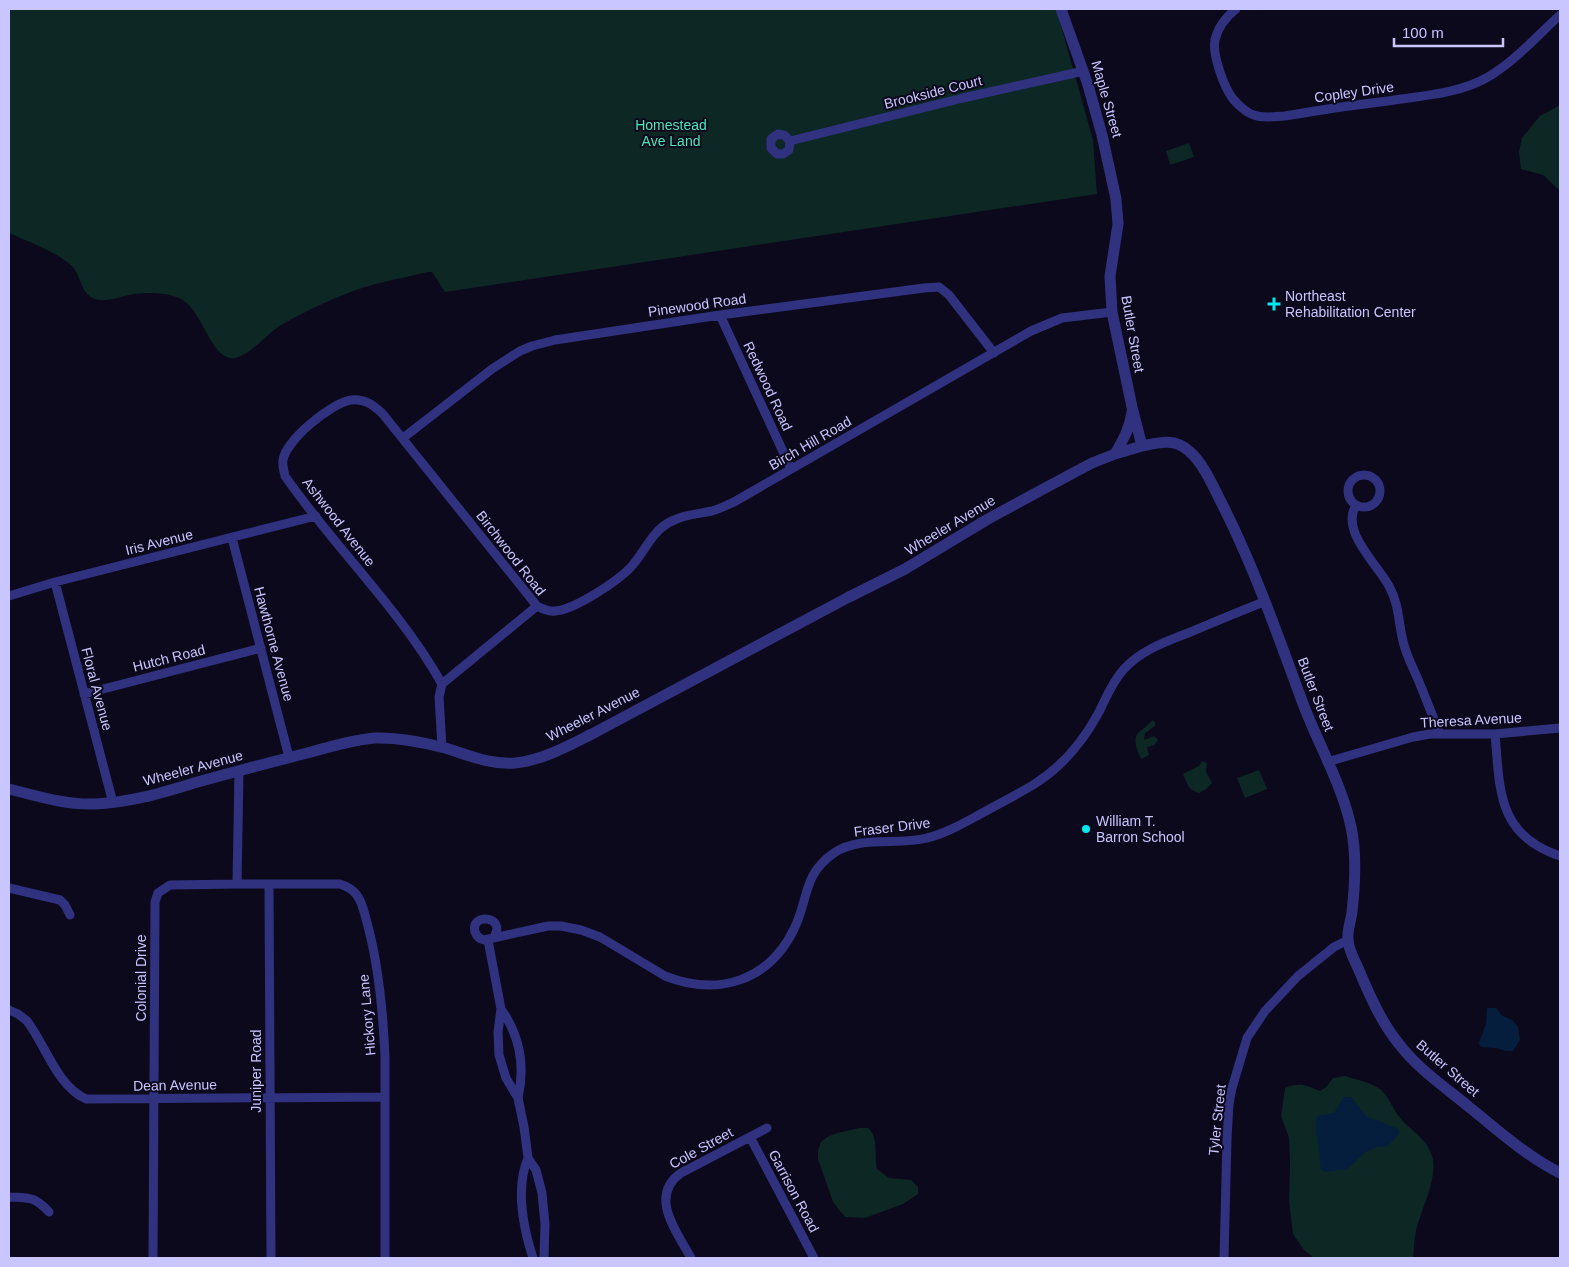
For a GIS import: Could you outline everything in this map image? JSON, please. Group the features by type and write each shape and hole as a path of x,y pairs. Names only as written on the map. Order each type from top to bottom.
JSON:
{"street":[{"name":"Maple Street","path":"1061,9 1084,71 1102,135 1116,200"},
{"name":"Copley Drive","path":"1236,9 1224,19 1214,42 1217,60 1232,98 1248,112 1255,116 1265,117 1285,116 1420,96 1471,85 1502,68 1560,15"},
{"name":"Brookside Court","path":"790,141 963,98 1084,71"},
{"name":"Butler Street","path":"1116,200 1118,224 1110,276 1112,312 1142,446 1156,442 1171,442 1184,446 1196,458 1226,510 1264,602 1346,811 1353,836 1353,899 1348,940 1355,962 1389,1030 1407,1054 1511,1140 1538,1160 1560,1172"},
{"name":"Pinewood Road","path":"403,438 506,359 532,346 568,338 720,315 939,287 949,295 994,353"},
{"name":"Birch Hill Road","path":"537,606 546,610 556,611 569,608 605,588 630,568 655,534 668,522 724,506 791,470 1031,331 1054,321 1079,315 1112,312"},
{"name":"Redwood Road","path":"720,315 791,470"},
{"name":"Birchwood Road","path":"363,401 382,413 537,606 442,684"},
{"name":"Ashwood Avenue","path":"363,401 345,402 304,428 286,452 283,459 283,468 286,476 316,516 420,647 442,684"},
{"path":"1115,454 1131,421 1132,408"},
{"name":"Wheeler Avenue","path":"9,789 70,803 113,803 147,797 340,744 374,738 399,739 442,747 487,761 505,763 530,760 554,752 592,734 905,569 988,519 1092,464 1115,454 1142,446"},
{"path":"1356,505 1352,515 1355,532 1366,554 1393,594 1399,610 1402,635 1407,652 1440,734"},
{"name":"Iris Avenue","path":"9,596 55,582 316,516"},
{"name":"Hawthorne Avenue","path":"232,538 289,757"},
{"name":"Floral Avenue","path":"55,582 113,803"},
{"name":"Fraser Drive","path":"501,1009 491,939 548,926 589,932 665,976 676,980 709,986 726,984 742,979 764,967 781,950 794,928 810,879 820,865 834,854 841,849 857,844 932,837 956,828 1031,786 1052,772 1070,754 1090,727 1116,680 1131,662 1154,647 1264,602"},
{"name":"Hutch Road","path":"84,694 261,648"},
{"path":"442,684 439,697 442,747"},
{"name":"Theresa Avenue","path":"1327,762 1413,738 1440,734 1495,734 1560,728"},
{"path":"1495,734 1499,784 1509,815 1518,830 1530,842 1560,856"},
{"path":"237,884 239,771"},
{"name":"Colonial Drive","path":"153,1258 156,897 161,889 170,884 237,884"},
{"name":"Hickory Lane","path":"237,884 340,884 352,890 360,900 370,932 381,1001 385,1057 385,1258"},
{"name":"Juniper Road","path":"269,884 271,1258"},
{"path":"9,888 60,900 70,914"},
{"name":"Tyler Street","path":"1224,1258 1229,1112 1232,1088 1247,1038 1265,1011 1298,976 1334,947 1348,940"},
{"path":"501,1009 498,1032 499,1055 506,1078 518,1098 528,1158 536,1170 542,1193 546,1224 544,1258"},
{"path":"501,1009 513,1029 520,1052 522,1075 518,1098"},
{"name":"Dean Avenue","path":"9,1010 27,1021 61,1077 72,1090 86,1098 95,1100 385,1097"},
{"name":"Cole Street","path":"691,1258 667,1209 666,1195 671,1181 681,1173 767,1128"},
{"name":"Garrison Road","path":"750,1137 814,1258"},
{"path":"528,1158 523,1172 521,1195 523,1218 533,1258"},
{"path":"9,1197 34,1199 49,1212"}],"green space":[{"name":"Homestead Ave Land","path":"9,9 1060,9 1060,22 1093,140 1097,194 445,292 432,272 428,272 387,281 332,300 283,324 247,353 234,358 226,357 213,344 189,305 181,299 169,295 148,293 107,300 93,298 85,291 72,266 42,247 9,233"},
{"path":"1560,105 1560,191 1543,175 1521,169 1519,152 1522,138 1540,116"},
{"path":"1189,143 1194,157 1170,165 1166,151"},
{"path":"1153,720 1155,726 1145,733 1144,740 1154,736 1158,740 1154,745 1147,747 1149,755 1141,759 1136,747 1136,737"},
{"path":"1202,761 1207,763 1206,772 1212,783 1199,793 1190,788 1183,774 1199,766"},
{"path":"1259,770 1267,789 1245,798 1237,778"},
{"path":"1345,1076 1368,1083 1381,1090 1398,1115 1422,1138 1431,1153 1433,1162 1432,1182 1418,1222 1413,1258 1314,1258 1304,1250 1293,1234 1289,1201 1289,1138 1281,1116 1285,1088 1302,1085 1320,1091 1333,1078"},
{"path":"859,1128 868,1128 874,1136 877,1169 889,1178 911,1180 918,1187 918,1194 903,1204 865,1218 845,1217 833,1202 818,1159 818,1150 821,1142 827,1137"}],"water":[{"path":"1487,1008 1496,1008 1501,1015 1512,1020 1518,1027 1520,1040 1513,1051 1481,1047 1479,1043 1486,1024"},
{"path":"1344,1097 1351,1097 1366,1116 1398,1129 1399,1134 1388,1146 1377,1147 1366,1152 1347,1169 1324,1172 1321,1169 1316,1126 1317,1116 1334,1113"}],"place":[{"name":"Northeast Rehabilitation Center","path":"1274,304"},
{"name":"William T. Barron School","path":"1086,829"}]}
